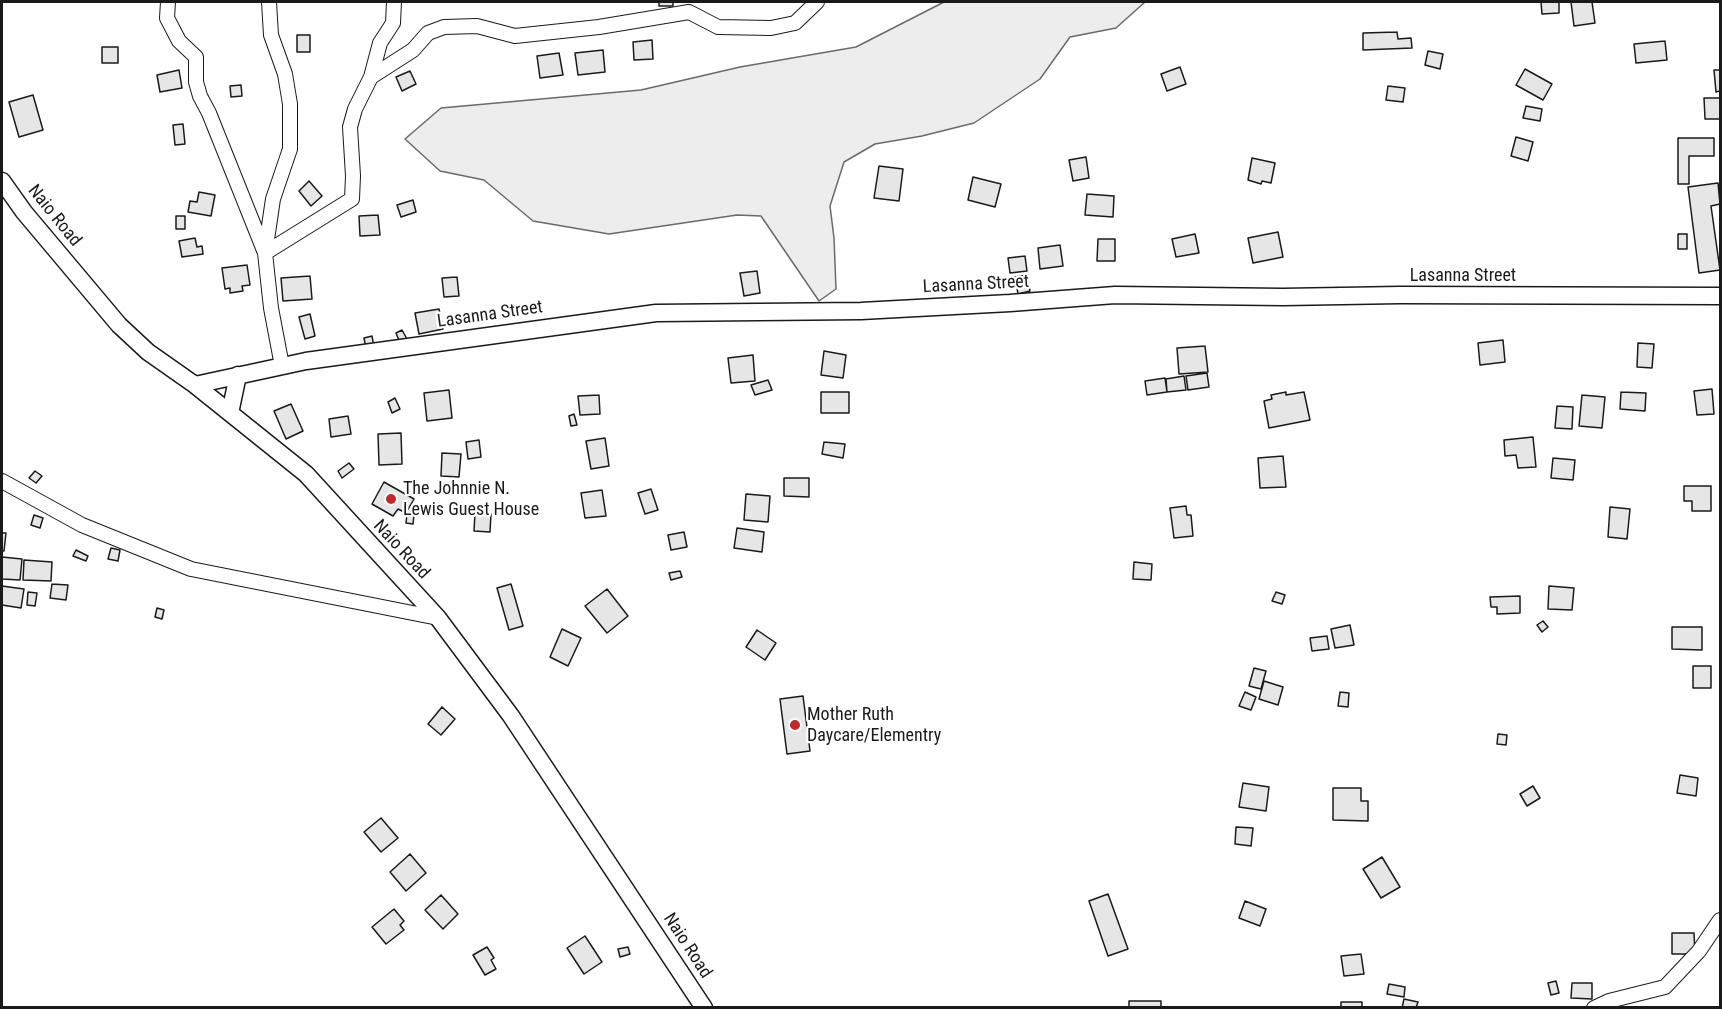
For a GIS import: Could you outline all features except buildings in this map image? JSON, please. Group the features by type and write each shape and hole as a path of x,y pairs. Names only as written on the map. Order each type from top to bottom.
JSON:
{"street":[{"path":"168,2 167,18 178,41 196,57 196,82 200,96 209,112 265,253"},
{"path":"269,2 271,35 285,74 290,104 290,149 273,199 265,253 271,308 282,366"},
{"path":"265,253 352,199 350,127 355,109 371,76 380,43 393,23 394,2"},
{"path":"371,76 413,50 428,33 444,27 477,26 515,36 599,27 689,12 718,27 771,28 795,23 817,2"},
{"name":"Naio Road","path":"2,181 24,212 119,326 148,352 195,385 306,474 438,618 511,716 704,1008"},
{"name":"Lasanna Street","path":"195,385 306,361 656,313 861,311 1115,295 1720,296"},
{"path":"230,413 238,375"},
{"path":"2,482 82,525 191,569 438,618"},
{"path":"1593,1008 1609,1000 1665,987 1699,951 1720,920"}],"shaded area":[{"path":"944,2 1145,2 1116,28 1070,37 1040,79 974,123 922,136 875,144 844,162 830,206 836,289 819,301 761,216 737,215 609,234 533,221 484,180 440,171 405,139 441,108 641,90 740,67 856,47"}],"place":[{"name":"The Johnnie N. Lewis Guest House","path":"391,499"},
{"name":"Mother Ruth Daycare/Elementry","path":"795,725"}]}
